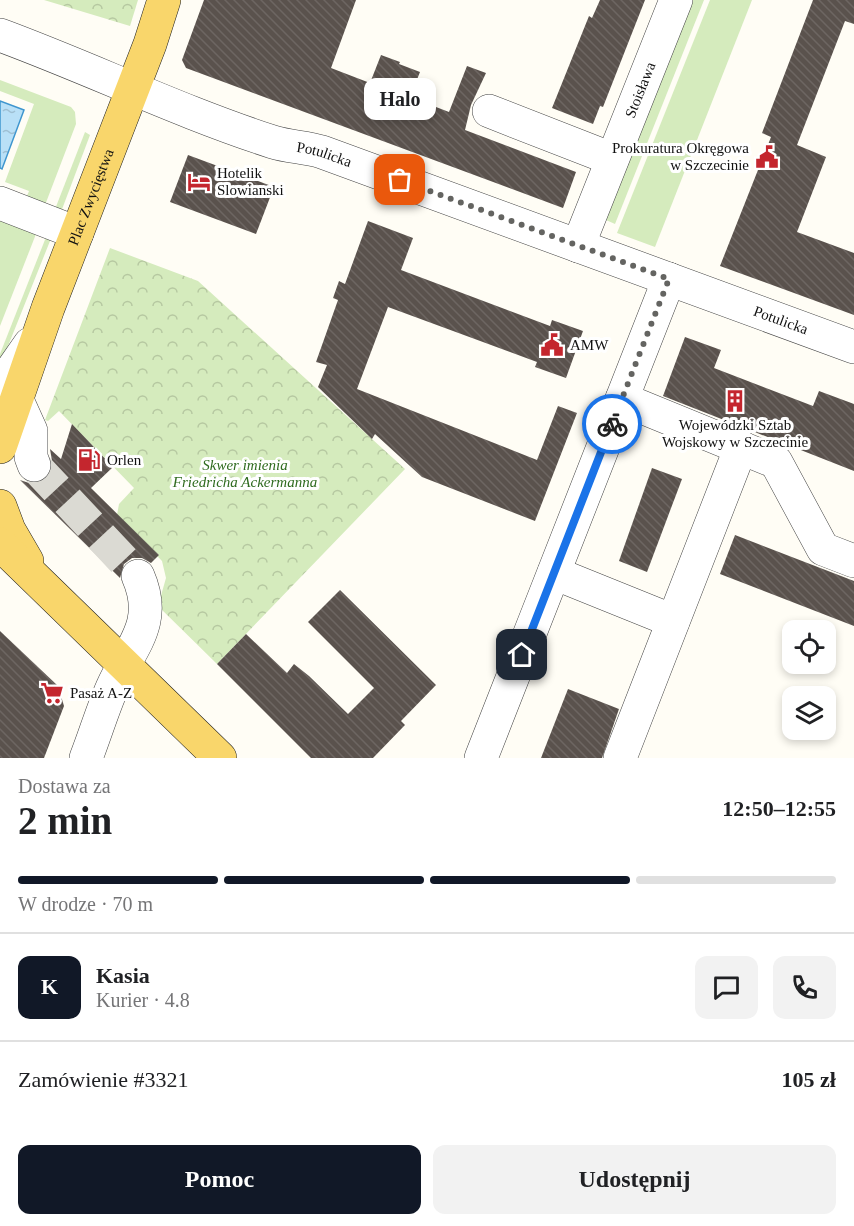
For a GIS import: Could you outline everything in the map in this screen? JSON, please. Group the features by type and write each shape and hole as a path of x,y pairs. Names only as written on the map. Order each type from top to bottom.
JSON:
{"main road":[{"name":"Plac Zwycięstwa","path":"0,447 8,394 48,308 134,88 164,0"},
{"path":"0,507 9,530 44,584"},
{"path":"0,544 44,584 220,758"}],"street":[{"name":"Stoisława","path":"578,246 676,0"},
{"path":"21,43 134,88"},
{"name":"Potulicka","path":"134,88 273,142 322,152 854,347"},
{"path":"489,111 612,159"},
{"path":"0,203 77,233"},
{"path":"481,758 669,279"},
{"path":"8,394 31,430 31,457 34,465"},
{"path":"622,399 776,462 823,549 854,561"},
{"path":"620,758 741,447"},
{"path":"554,573 673,621"},
{"path":"86,758 111,690 144,626 146,599 138,576"}],"green space":[{"path":"44,0 138,0 130,26"},
{"path":"693,0 704,0 615,224 606,220"},
{"path":"710,0 752,0 655,247 617,233"},
{"path":"0,80 71,107 75,112 76,124 42,213 23,206 29,191 5,182 34,104 0,91"},
{"path":"85,132 90,135 61,212 52,217"},
{"path":"0,220 36,234 0,326"},
{"path":"50,227 52,236 0,366 0,354"},
{"name":"Skwer imienia Friedricha Ackermanna","path":"110,248 198,281 405,469 217,664 158,606 166,578 162,561 117,515 119,504 134,488 59,411 48,421 45,420"}],"water":[{"path":"0,101 24,110 2,169 0,168"}],"building":[{"path":"204,0 356,0 331,68 370,83 381,55 400,62 399,64 420,72 410,97 449,112 467,66 486,73 471,105 465,130 576,172 563,208 186,68 182,60"},
{"path":"600,0 645,0 603,107 600,106 593,124 552,108 589,16 592,18"},
{"path":"813,0 854,0 854,24 845,21 797,145 826,157 797,232 854,253 854,315 720,266 771,137 762,133"},
{"path":"188,155 274,187 256,234 170,202"},
{"path":"368,221 413,238 401,270 550,326 552,320 583,331 566,378 535,367 537,362 388,307 357,389 537,460 558,406 577,413 535,521 422,477 375,434 372,439 318,387 327,365 316,362 338,300 333,298 339,281 345,284"},
{"name":"Wojewódzki Sztab Wojskowy w Szczecinie","path":"685,337 721,350 714,368 813,406 819,391 854,404 854,471 663,396"},
{"path":"72,424 113,467 91,488 159,555 151,563 142,558 132,558 124,564 120,578 20,480 32,484 48,477 53,467 50,449 61,459"},
{"path":"652,468 682,479 647,572 619,561"},
{"path":"735,535 854,581 854,626 720,574"},
{"path":"340,590 436,685 401,721 405,725 373,758 311,758 217,664 246,634 287,673 294,664 348,714 374,688 308,622"},
{"path":"0,631 58,686 64,706 44,758 0,758"},
{"path":"568,689 619,709 602,758 541,758"}],"tunnel":[{"path":"34,465 138,576"}],"way so far":[{"path":"400,180 669,279 612,424"}],"place":[{"name":"Prokuratura Okręgowa w Szczecinie","path":"767,157"},
{"name":"Halo","path":"400,180"},
{"name":"Hotelik Slowianski","path":"199,182"},
{"name":"AMW","path":"552,345"},
{"name":"Wojewódzki Sztab Wojskowy w Szczecinie","path":"735,401"},
{"name":"Orlen","path":"89,460"},
{"name":"Pasaż A-Z","path":"52,693"}],"route":[{"path":"522,655 612,424"}]}
